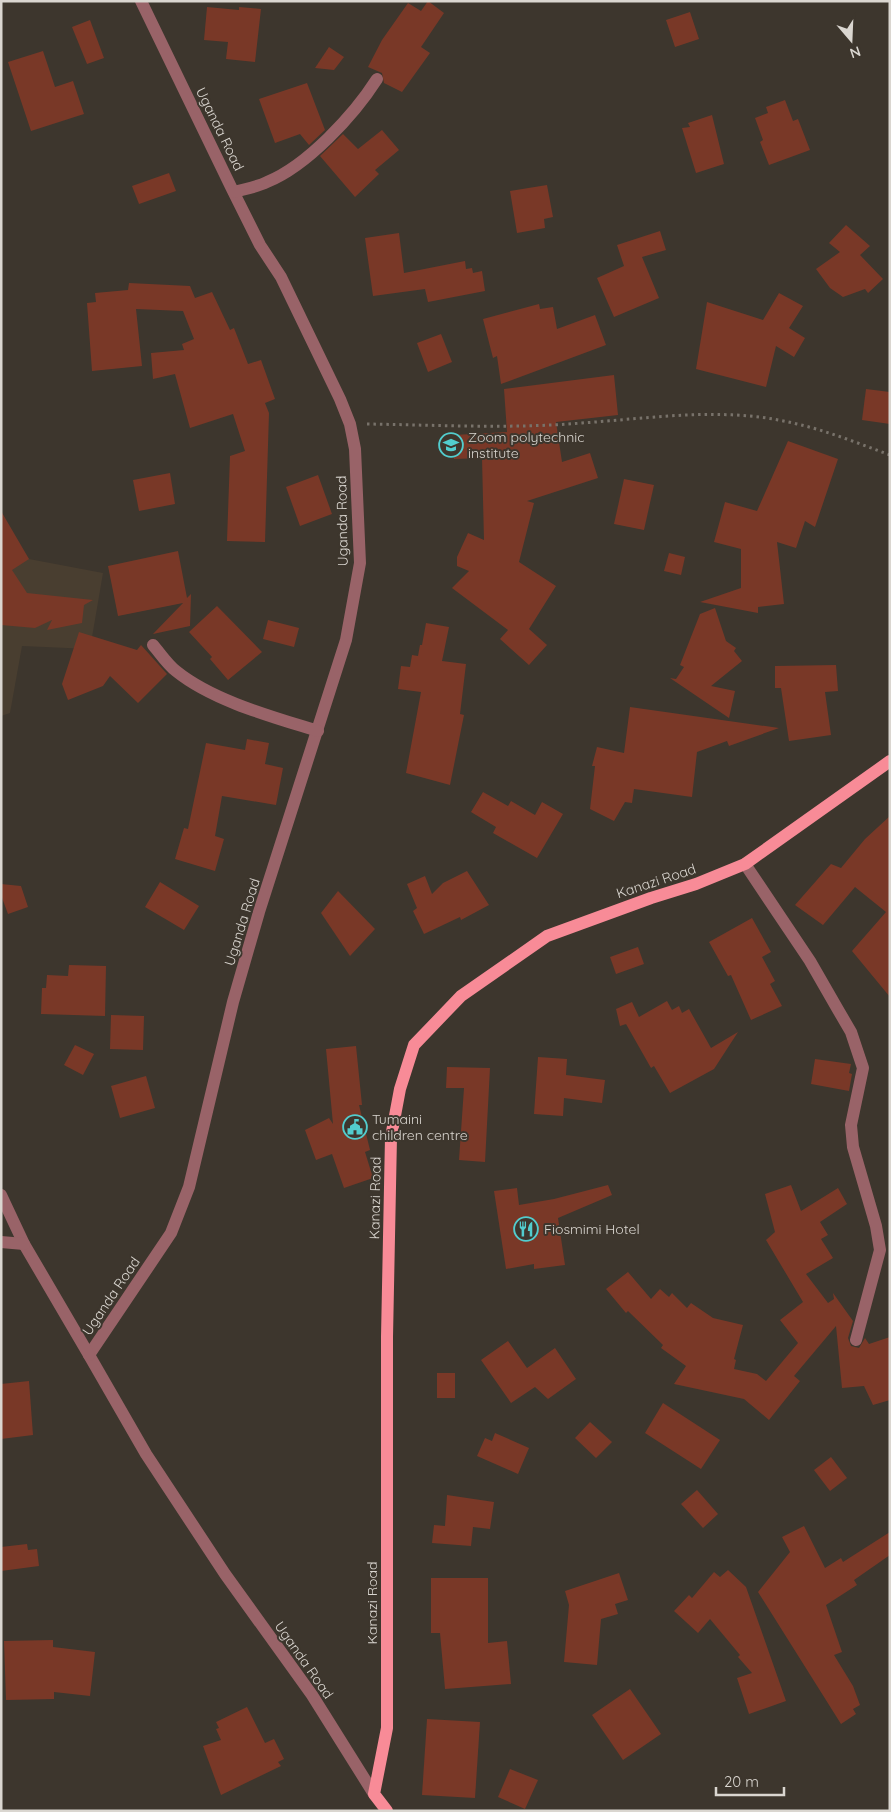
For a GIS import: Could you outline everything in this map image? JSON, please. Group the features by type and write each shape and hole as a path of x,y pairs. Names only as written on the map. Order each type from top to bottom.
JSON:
{"main road":[{"name":"Kanazi Road","path":"374,1794 387,1728 387,1337 391,1137 400,1089 414,1045 461,996 547,936 650,898 696,884 745,864 890,761"},
{"name":"Uganda Road","path":"374,1794 387,1811"}],"street":[{"name":"Uganda Road","path":"141,1 260,245 280,277 350,424 355,449 360,563 346,640 259,912 233,1002 189,1187 171,1232 89,1355 152,1462 225,1574 312,1695 374,1794"},
{"path":"234,192 268,182 314,151 352,113 377,80"},
{"path":"153,645 175,671 205,689 279,719 318,731"},
{"path":"745,864 810,961 851,1032 863,1068 851,1125 852,1147 876,1226 880,1250 856,1340"},
{"path":"1,1195 24,1244 89,1355"},
{"path":"1,1242 24,1244"}],"path":[{"path":"350,424 489,426 581,423 659,415 713,414 797,424 890,455"}],"shaded area":[{"path":"1,532 29,559 103,573 90,649 22,646 10,713 1,716"}],"building":[{"path":"428,1 444,13 421,47 430,53 402,92 384,83 382,73 368,67 382,40 408,3 421,11"},
{"path":"207,7 239,10 239,7 261,9 255,62 226,59 228,42 204,40"},
{"path":"690,12 699,39 675,47 666,20"},
{"path":"90,20 104,58 87,64 72,27"},
{"path":"329,47 344,57 334,70 315,68"},
{"path":"43,51 55,87 73,81 84,114 31,131 8,62"},
{"path":"307,83 325,130 309,145 300,134 275,143 259,99"},
{"path":"785,100 793,121 798,119 810,150 769,165 760,142 763,140 755,118 768,113 766,107"},
{"path":"712,115 724,164 696,173 682,128 690,127 688,123"},
{"path":"382,130 399,150 375,170 379,174 355,197 320,156 343,134 358,149"},
{"path":"169,173 176,191 139,204 132,186"},
{"path":"547,185 553,217 544,219 545,228 517,233 510,191"},
{"path":"846,225 870,246 860,255 883,279 868,293 865,289 843,297 830,288 816,269 840,252 829,243"},
{"path":"660,231 666,250 642,257 659,298 614,317 597,278 624,266 617,245"},
{"path":"399,233 404,273 465,261 466,269 472,268 473,273 482,271 485,291 428,302 425,289 373,296 365,238"},
{"path":"129,283 190,286 195,298 212,292 230,330 234,328 248,364 261,360 275,399 265,403 269,413 265,542 227,541 230,456 245,451 233,414 190,428 175,374 153,379 151,353 184,350 182,344 194,339 183,311 136,309 142,366 92,371 87,303 96,302 95,293 128,290"},
{"path":"779,293 803,306 789,328 805,338 794,357 776,346 766,387 696,369 707,302 763,320"},
{"path":"539,304 540,309 553,307 557,329 595,315 606,345 501,384 497,356 493,358 483,319"},
{"path":"441,334 452,362 428,372 417,343"},
{"path":"614,375 618,415 556,422 562,462 590,453 598,478 527,501 534,503 519,562 556,586 529,629 547,645 529,665 500,639 508,630 452,588 469,571 457,566 457,557 468,533 484,540 482,458 454,459 454,435 507,432 504,389"},
{"path":"866,389 890,392 890,424 862,420"},
{"path":"788,441 838,459 815,527 805,521 796,548 777,542 784,604 758,607 758,613 700,602 741,588 741,549 714,542 725,502 757,511"},
{"path":"170,473 175,504 139,511 133,480"},
{"path":"318,475 332,514 300,526 286,487"},
{"path":"624,479 654,485 644,530 614,524"},
{"path":"1,511 29,559 12,570 27,593 93,600 84,605 82,623 47,630 52,620 35,628 1,625"},
{"path":"178,551 187,598 191,594 190,626 153,634 183,603 118,616 108,566"},
{"path":"669,553 685,557 681,575 664,571"},
{"path":"217,606 262,652 228,680 210,659 212,657 189,632"},
{"path":"715,608 726,641 736,648 734,651 742,661 711,686 735,691 729,718 670,678 676,679 684,667 680,665 700,614"},
{"path":"268,620 299,628 294,647 263,639"},
{"path":"426,623 449,627 442,661 466,664 460,714 464,715 450,785 406,773 421,692 398,689 401,666 410,667 412,655 418,656"},
{"path":"79,632 137,650 141,645 167,674 138,703 110,676 103,686 68,700 62,684"},
{"path":"836,665 838,691 825,692 831,735 789,741 781,688 775,688 775,666"},
{"path":"630,707 779,728 729,746 727,741 697,752 692,797 634,789 632,803 625,802 614,821 590,809 595,766 592,766 597,747 624,753"},
{"path":"247,739 269,743 265,764 283,768 276,805 222,796 215,836 224,839 215,871 175,859 184,828 188,829 206,743 245,750"},
{"path":"483,792 508,806 511,801 535,815 542,802 563,814 537,858 493,833 496,827 471,812"},
{"path":"890,816 890,997 852,951 886,912 855,887 823,925 795,905 831,864 841,868 865,839"},
{"path":"467,871 489,905 461,920 460,917 424,934 413,911 417,908 407,884 425,876 432,894 443,883"},
{"path":"160,882 199,906 184,930 145,907"},
{"path":"1,884 21,886 28,907 8,914 1,895"},
{"path":"338,891 375,929 350,956 321,913"},
{"path":"752,918 771,952 762,957 775,981 770,984 782,1006 751,1020 731,975 728,976 709,942"},
{"path":"638,947 644,964 616,974 610,957"},
{"path":"69,965 106,966 105,1016 41,1014 42,988 46,988 47,975 68,976"},
{"path":"667,1001 672,1010 679,1006 682,1013 689,1009 711,1048 738,1032 714,1069 670,1093 654,1066 651,1068 626,1024 620,1026 616,1009 632,1002 639,1017"},
{"path":"111,1015 144,1016 143,1050 110,1049"},
{"path":"75,1045 94,1054 83,1075 64,1065"},
{"path":"356,1046 362,1105 359,1105 370,1150 365,1152 373,1178 344,1188 332,1154 316,1160 305,1130 329,1118 333,1124 326,1049"},
{"path":"538,1057 567,1059 566,1075 605,1080 602,1103 564,1098 563,1116 534,1114"},
{"path":"815,1059 851,1064 849,1073 852,1074 849,1091 811,1084"},
{"path":"447,1067 490,1068 485,1162 459,1160 464,1088 446,1088"},
{"path":"146,1076 155,1108 120,1118 111,1086"},
{"name":"Fiosmimi Hotel","path":"608,1185 612,1195 558,1218 565,1265 534,1269 534,1264 506,1269 494,1191 517,1188 519,1205 554,1199"},
{"path":"791,1185 801,1211 838,1188 847,1204 820,1222 828,1235 821,1239 833,1258 806,1274 828,1303 834,1299 833,1293 853,1321 848,1338 851,1346 859,1348 865,1338 869,1344 890,1337 890,1400 873,1405 864,1386 842,1388 836,1326 794,1376 800,1381 769,1420 744,1399 674,1384 686,1366 661,1348 663,1345 628,1311 626,1313 606,1289 628,1272 651,1299 660,1289 669,1297 672,1293 687,1308 691,1303 713,1318 743,1325 734,1359 736,1360 734,1369 757,1374 766,1381 798,1343 780,1320 803,1302 766,1240 775,1232 765,1194"},
{"path":"508,1341 527,1368 555,1348 576,1379 548,1399 535,1387 511,1403 481,1360"},
{"path":"437,1373 455,1373 455,1398 437,1398"},
{"path":"29,1381 33,1435 1,1439 1,1384"},
{"path":"663,1403 720,1440 701,1469 645,1433"},
{"path":"590,1422 612,1442 596,1458 575,1438"},
{"path":"495,1433 529,1448 518,1474 477,1456 485,1438 492,1441"},
{"path":"831,1457 847,1478 830,1491 814,1470"},
{"path":"697,1490 718,1514 703,1528 681,1504"},
{"path":"447,1495 494,1502 490,1529 473,1527 471,1546 432,1543 434,1525 445,1526"},
{"path":"804,1526 825,1568 841,1558 843,1562 890,1532 890,1555 854,1580 857,1585 826,1605 842,1652 834,1655 853,1686 860,1705 853,1709 856,1714 841,1724 758,1592 790,1552 782,1537"},
{"path":"27,1544 28,1550 37,1549 39,1566 1,1571 1,1547"},
{"path":"728,1570 746,1587 786,1701 749,1714 737,1678 752,1673 738,1657 740,1655 710,1619 698,1633 674,1611 689,1595 692,1598 714,1572 720,1577"},
{"path":"619,1573 628,1600 615,1604 618,1614 601,1619 597,1665 564,1662 569,1605 565,1591"},
{"path":"431,1578 488,1578 488,1643 507,1641 511,1684 445,1689 440,1633 431,1633"},
{"path":"53,1640 53,1647 95,1652 90,1696 54,1692 54,1699 6,1700 4,1641"},
{"path":"630,1689 661,1734 623,1760 592,1715"},
{"path":"247,1707 265,1743 274,1739 284,1759 278,1762 281,1766 221,1795 203,1746 221,1740 216,1729 219,1728 216,1722"},
{"path":"427,1719 480,1722 475,1798 422,1795"},
{"path":"510,1769 538,1780 525,1809 498,1797"}],"place":[{"name":"Zoom polytechnic institute","path":"451,445"},
{"name":"Tumaini children centre","path":"355,1127"},
{"name":"Fiosmimi Hotel","path":"526,1229"}]}
